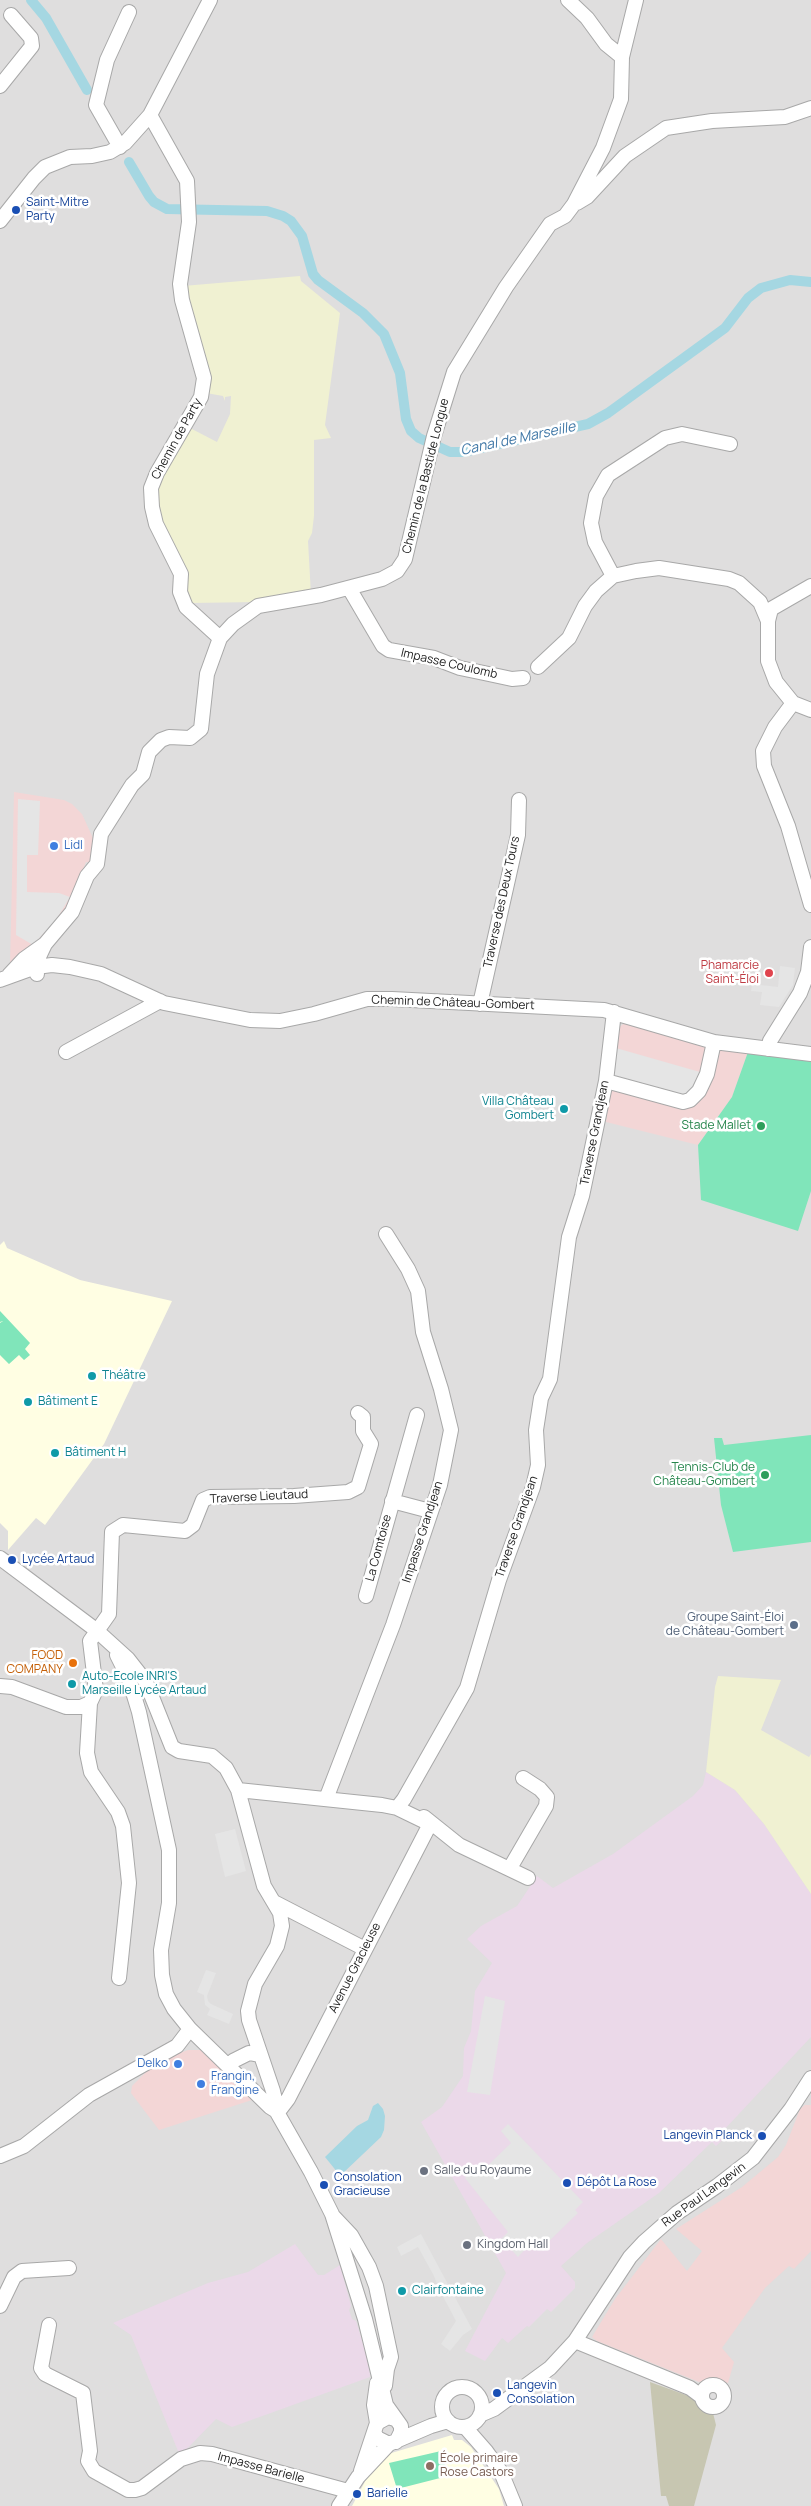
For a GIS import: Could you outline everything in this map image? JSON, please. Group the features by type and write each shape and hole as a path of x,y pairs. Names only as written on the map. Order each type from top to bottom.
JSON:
{"street":[{"path":"0,221 34,178 46,167 70,157 92,156 118,147 150,115 210,0"},
{"path":"568,0 587,18 606,44 622,58"},
{"name":"Chemin de la Bastide Longue","path":"4,982 24,960 45,944 72,912 87,876 97,864 101,834 132,785 143,774 149,752 161,740 169,737 190,738 201,729 207,674 220,638 233,624 258,606 349,588 382,579 397,572 405,559 434,436 454,372 506,287 550,224 565,216 574,204 603,148 621,99 622,58 636,0"},
{"path":"118,147 96,105 107,60 129,12"},
{"path":"0,86 32,46 31,38 11,15"},
{"path":"574,204 587,196 625,156 666,128 712,121 785,117 811,108"},
{"name":"Chemin de Party","path":"150,115 187,181 190,205 189,222 180,284 182,300 204,378 202,397 157,473 151,488 152,507 156,524 181,574 180,592 186,607 220,638"},
{"path":"613,576 595,542 591,523 596,496 608,475 665,438 682,434 730,444"},
{"path":"538,667 569,638 590,598 613,576 659,568 729,579 738,583 760,602 768,621"},
{"path":"811,586 771,609 768,621 768,661 776,682 793,702 811,710"},
{"name":"Impasse Coulomb","path":"349,588 383,646 389,650 434,658 460,668 512,679 523,678"},
{"path":"793,702 775,727 763,751 764,766 788,826 811,905"},
{"name":"Traverse des Deux Tours","path":"480,1004 518,835 519,800"},
{"name":"Chemin de la Bastide Longue","path":"37,971 45,944"},
{"path":"768,1049 770,1041 800,993 808,972 811,948"},
{"name":"Chemin de Château-Gombert","path":"4,982 52,965 70,967 101,974 160,1001 226,1017 250,1020 280,1021 367,1000 591,1009 614,1012 664,1029 714,1042 811,1054"},
{"path":"66,1052 160,1001"},
{"name":"Traverse Grandjean","path":"401,1804 467,1688 499,1580 533,1487 538,1465 536,1430 541,1398 550,1379 569,1237 582,1196 606,1081 614,1012"},
{"path":"606,1081 683,1102 690,1100 699,1091 707,1074 714,1042"},
{"name":"Impasse Grandjean","path":"326,1799 393,1625 440,1485 451,1430 441,1389 423,1332 418,1291 408,1269 386,1234"},
{"name":"Traverse Lieutaud","path":"96,1630 109,1614 112,1532 123,1525 185,1531 193,1525 203,1500 210,1497 294,1496 348,1492 358,1486 371,1444 363,1430 363,1417 358,1412"},
{"name":"La Comtoise","path":"366,1596 416,1415"},
{"name":"La Comtoise","path":"392,1501 430,1511"},
{"path":"0,1558 96,1630 128,1659 146,1682 172,1747 179,1751 212,1756 226,1768 238,1790 264,1886 280,1913 282,1926 277,1946 255,1984 250,1998 248,2020 273,2091 278,2112 332,2214 365,2319 386,2405 398,2422 401,2432 358,2477 339,2506"},
{"path":"96,1630 90,1641 96,1690 90,1703 87,1753 91,1772 118,1812 123,1826 129,1883 118,1978"},
{"path":"111,1644 129,1679 139,1712 169,1850 169,1903 161,1950 162,1975 166,1994 177,2014 195,2034 239,2063 260,2057"},
{"path":"0,1686 12,1687 66,1707 81,1707 90,1703"},
{"path":"510,1868 546,1806 547,1797 540,1789 523,1778"},
{"path":"238,1790 401,1804 459,1845 528,1878"},
{"name":"Avenue Gracieuse","path":"278,2112 288,2099 430,1824"},
{"path":"274,1902 365,1949"},
{"path":"166,1994 187,2018 239,2063 270,2108 278,2112"},
{"path":"239,2063 253,2030"},
{"path":"0,2154 24,2146 89,2094 177,2046 195,2034"},
{"name":"Rue Paul Langevin","path":"474,2421 543,2375 575,2341 630,2257 677,2213 718,2186 753,2158 809,2087"},
{"path":"332,2214 351,2235 369,2267 376,2286 391,2358 387,2369 384,2397"},
{"path":"0,2306 14,2277 22,2271 70,2268"},
{"name":"Impasse Barielle","path":"49,2325 41,2368 45,2374 83,2393 90,2451 88,2461 94,2472 128,2490 135,2490 142,2488 180,2459 200,2454 212,2454 348,2491"},
{"path":"575,2341 704,2392"},
{"path":"379,2372 374,2405 376,2438 392,2443 431,2426 448,2421"},
{"path":"358,2477 375,2427 382,2418 412,2427 418,2425 447,2395 458,2388 473,2391 480,2399 474,2421 486,2450 501,2472 515,2506"},
{"name":"Rue Paul Langevin","path":"480,2399 498,2400 512,2395"},
{"path":"443,2401 442,2410 448,2421 459,2427 474,2421"}],"shaded area":[{"path":"0,0 811,0 811,2506 0,2506"},
{"path":"300,276 301,281 340,313 325,425 331,438 314,440 314,516 312,533 308,541 311,595 258,602 190,603 185,574 161,529 156,485 190,428 217,442 230,414 231,396 225,397 225,401 223,396 206,393 183,286"},
{"path":"14,792 64,800 72,804 82,814 97,847 95,864 86,862 71,900 57,922 10,966"},
{"path":"18,799 40,801 38,855 27,855 27,892 59,893 70,897 56,920 33,945 16,935"},
{"path":"780,966 795,968 793,985 779,1007 760,1005 762,992 751,991 752,984 778,987"},
{"path":"625,1023 711,1049 748,1052 732,1097 698,1145 606,1122 619,1027"},
{"path":"616,1048 707,1074 690,1100 612,1082"},
{"path":"4,1241 7,1248 80,1280 172,1301 104,1444 45,1525 36,1518 8,1550 8,1531 0,1523 0,1245"},
{"path":"718,1676 781,1680 761,1730 809,1757 811,1754 811,1894 764,1824 735,1790 706,1772 715,1687"},
{"path":"706,1772 735,1790 764,1824 811,1894 811,2037 723,2131 727,2136 716,2146 712,2142 659,2193 587,2243 561,2266 575,2282 575,2288 551,2312 547,2309 529,2327 527,2326 508,2343 502,2338 485,2361 465,2351 506,2273 421,2122 442,2107 463,2076 464,2048 471,2031 475,1991 492,1963 467,1939 481,1926 517,1906 537,1876 553,1888 613,1854 693,1796 703,1785"},
{"path":"235,1829 246,1871 225,1877 215,1834"},
{"path":"206,1970 216,1973 207,1996 208,2001 233,2014 229,2024 207,2015 210,2009 205,2005 204,1995 197,1992"},
{"path":"485,1996 505,2001 490,2095 467,2092"},
{"path":"188,2050 204,2050 252,2100 159,2130 131,2093 132,2086 156,2062"},
{"path":"805,2105 811,2105 811,2251 794,2269 789,2266 765,2288 722,2348 734,2362 728,2383 714,2380 699,2382 597,2341 592,2337 615,2299 661,2239 687,2271 702,2251 676,2229 742,2187 778,2157 786,2145 800,2109"},
{"path":"508,2124 583,2202 575,2210 578,2213 543,2247 535,2239 518,2257 501,2239 508,2232 465,2178 471,2171 477,2176 511,2143 501,2131"},
{"path":"421,2234 472,2329 463,2335 450,2351 441,2344 456,2321 434,2276 418,2247 401,2256 397,2247"},
{"path":"295,2244 318,2275 324,2275 340,2265 351,2306 349,2310 352,2319 356,2321 369,2363 370,2377 232,2427 216,2419 180,2456 131,2335 113,2323 208,2283 248,2272"},
{"path":"650,2382 697,2399 698,2404 705,2411 713,2413 716,2425 694,2506 669,2506 666,2496 661,2496"},
{"name":"École primaire Rose Castors","path":"452,2435 454,2440 462,2440 471,2447 499,2489 504,2506 352,2506 368,2476 388,2454"}],"green space":[{"name":"Stade Mallet","path":"748,1052 811,1061 811,1191 798,1231 701,1200 698,1145 732,1097"},
{"path":"0,1311 30,1343 25,1349 30,1355 24,1360 19,1355 9,1364 0,1355 0,1323 3,1321 0,1322"},
{"name":"Tennis-Club de Château-Gombert","path":"811,1435 811,1542 733,1552 721,1505 714,1438 722,1438 724,1445"},
{"path":"441,2451 448,2476 397,2489 389,2463"}],"water":[{"path":"378,2103 383,2109 385,2116 384,2130 381,2137 342,2174 338,2173 325,2157 357,2126 368,2120 373,2106"}],"waterway":[{"name":"Canal de Marseille","path":"31,0 46,18 87,90"},
{"name":"Canal de Marseille","path":"129,162 149,196 154,202 167,209 267,211 283,216 291,221 302,236 313,274 318,280 363,313 384,334 400,373 406,419 411,431 419,438 450,452 463,452 588,424 608,413 725,328 748,298 761,288 790,280 811,282"}],"place":[{"name":"Saint-Mitre Party","path":"16,210"},
{"name":"Lidl","path":"54,846"},
{"name":"Phamarcie Saint-Éloi","path":"769,973"},
{"name":"Villa Château Gombert","path":"564,1109"},
{"name":"Stade Mallet","path":"761,1126"},
{"name":"Théâtre","path":"92,1376"},
{"name":"Bâtiment E","path":"28,1402"},
{"name":"Bâtiment H","path":"55,1453"},
{"name":"Tennis-Club de Château-Gombert","path":"765,1475"},
{"name":"Lycée Artaud","path":"12,1560"},
{"name":"Groupe Saint-Éloi de Château-Gombert","path":"794,1625"},
{"name":"FOOD COMPANY","path":"73,1663"},
{"name":"Auto-Ecole INRI'S Marseille Lycée Artaud","path":"72,1684"},
{"name":"Delko","path":"178,2064"},
{"name":"Frangin, Frangine","path":"201,2084"},
{"name":"Langevin Planck","path":"762,2136"},
{"name":"Salle du Royaume","path":"424,2171"},
{"name":"Dépôt La Rose","path":"567,2183"},
{"name":"Consolation Gracieuse","path":"324,2185"},
{"name":"Kingdom Hall","path":"467,2245"},
{"name":"Clairfontaine","path":"402,2291"},
{"name":"Langevin Consolation","path":"497,2393"},
{"name":"École primaire Rose Castors","path":"430,2466"},
{"name":"Barielle","path":"357,2494"}]}
